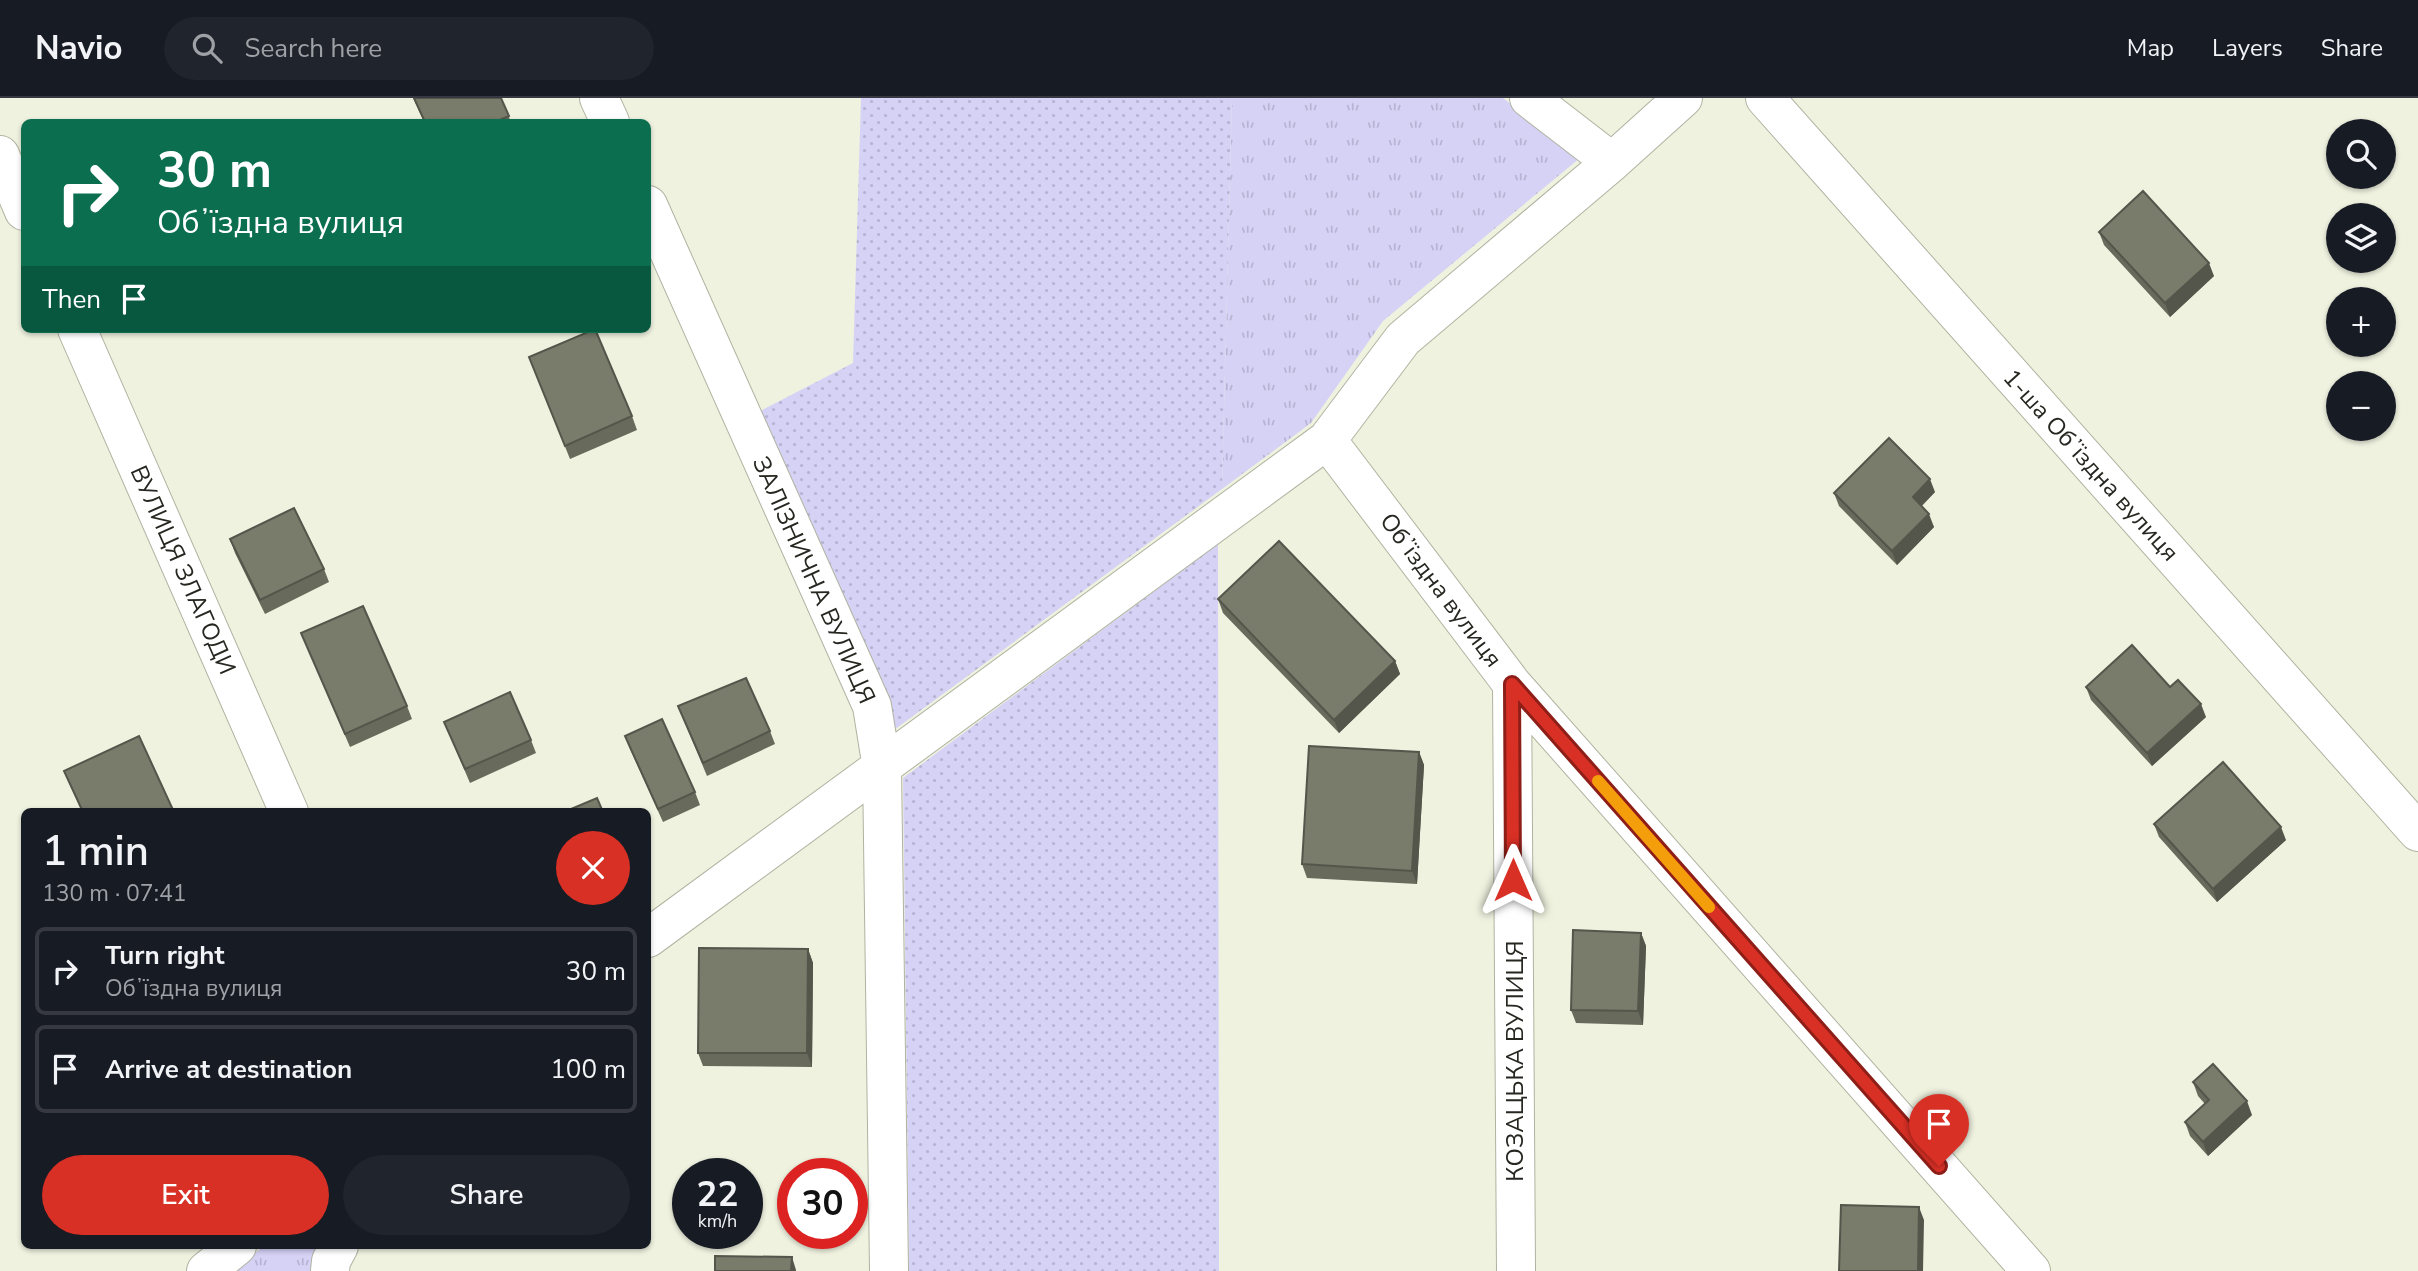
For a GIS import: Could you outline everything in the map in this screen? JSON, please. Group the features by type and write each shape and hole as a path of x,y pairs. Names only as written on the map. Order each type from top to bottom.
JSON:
{"street":[{"path":"599,98 609,119"},
{"path":"1529,98 1612,162"},
{"path":"651,936 1327,440 1403,339 1612,162 1683,98"},
{"name":"1-ша Обʼїздна вулиця","path":"1765,98 2418,832"},
{"path":"0,155 21,204"},
{"name":"ЗАЛІЗНИЧНА ВУЛИЦЯ","path":"651,212 872,706 881,768 889,1271"},
{"name":"ВУЛИЦЯ ЗЛАГОДИ","path":"79,333 287,808"},
{"name":"Обʼїздна вулиця","path":"1327,440 1512,684 2031,1271"},
{"name":"КОЗАЦЬКА ВУЛИЦЯ","path":"1512,684 1516,1271"},
{"path":"206,1271 233,1249"},
{"path":"330,1271 331,1261 337,1249"}],"green space":[{"path":"861,98 1232,98 1222,489 894,730 760,411 853,363"},
{"path":"1232,98 1503,98 1580,158 1383,321 1311,423 1222,489"},
{"path":"1218,544 1219,1271 909,1271 903,778"},
{"path":"260,1249 316,1249 314,1271 232,1271"}],"building":[{"path":"414,98 501,98 509,116 502,119 424,119"},
{"path":"2143,191 2209,263 2165,303 2099,232"},
{"path":"586,333 597,333 632,416 565,446 529,357"},
{"path":"1889,438 1930,479 1913,497 1929,514 1892,551 1834,493"},
{"path":"294,508 324,569 260,600 230,539"},
{"path":"1279,541 1395,661 1334,720 1218,599"},
{"path":"363,606 407,706 345,734 301,633"},
{"path":"2132,645 2170,687 2178,680 2201,704 2147,753 2086,687"},
{"path":"746,678 770,731 703,763 678,706"},
{"path":"510,692 531,740 465,769 444,722"},
{"path":"662,719 695,792 658,809 625,736"},
{"path":"139,736 172,808 81,808 64,771"},
{"path":"1309,746 1419,752 1412,871 1302,864"},
{"path":"2223,762 2281,827 2213,889 2154,824"},
{"path":"597,798 601,808 573,808"},
{"path":"1573,930 1641,933 1638,1011 1571,1010"},
{"path":"699,948 808,949 807,1053 698,1053"},
{"path":"2213,1064 2247,1101 2203,1142 2185,1122 2209,1100 2193,1082"},
{"path":"1841,1205 1919,1207 1918,1271 1839,1271"},
{"path":"715,1256 792,1257 791,1271 715,1271"}],"slow traffic":[{"path":"1598,781 1709,907"}],"route":[{"path":"1513,880 1512,684 1939,1166"}]}
